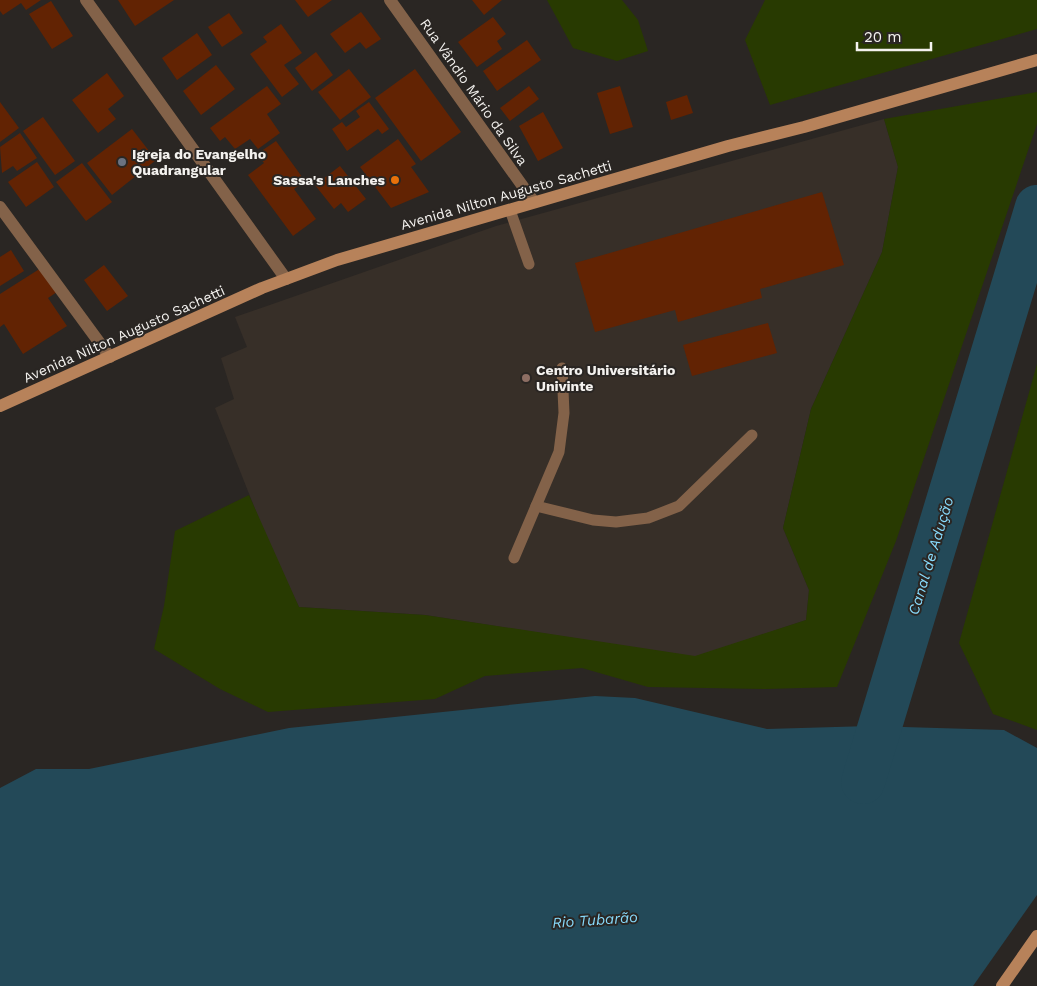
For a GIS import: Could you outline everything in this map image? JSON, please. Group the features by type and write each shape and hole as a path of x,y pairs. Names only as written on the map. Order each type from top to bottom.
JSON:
{"main road":[{"name":"Avenida Nilton Augusto Sachetti","path":"0,406 262,288 337,260 534,202 1037,60"},
{"path":"1002,986 1037,936"}],"street":[{"path":"86,0 286,279"},
{"name":"Rua Vândio Mário da Silva","path":"390,0 534,202"},
{"path":"0,207 110,357"}],"lane":[{"path":"510,210 529,264"},
{"path":"514,558 559,452 564,413 562,368"},
{"path":"536,506 593,520 616,522 648,518 679,506 752,435"}],"shaded area":[{"name":"Centro Universitário Univinte","path":"884,119 898,167 882,252 811,409 783,528 809,590 806,620 695,657 425,615 299,607 267,539 215,408 234,399 221,358 247,347 235,317 496,226"}],"green space":[{"path":"547,0 622,0 638,20 648,51 617,61 573,48"},
{"path":"765,0 1037,0 1037,29 770,105 745,40"},
{"path":"1037,92 1037,124 896,541 837,687 766,689 648,687 582,668 485,676 435,699 268,712 220,689 154,649 164,606 175,531 249,495 299,607 425,615 695,656 806,620 809,590 783,528 811,409 882,252 898,167 884,119"},
{"path":"1037,364 1037,730 993,714 959,643"}],"water":[{"name":"Rio Tubarão","path":"595,696 635,698 767,729 870,726 1004,730 1037,748 1037,986 0,986 0,788 36,769 89,769 289,728"}],"pier":[{"path":"1037,895 1037,986 973,986"}],"building":[{"path":"0,0 41,0 26,10 21,3 3,15 0,11"},
{"path":"118,0 174,0 135,26"},
{"path":"295,0 332,0 308,17"},
{"path":"472,0 502,0 484,15"},
{"path":"51,1 73,36 52,49 29,14"},
{"path":"361,12 381,39 366,49 360,42 345,53 330,34"},
{"path":"229,13 243,33 222,47 208,27"},
{"path":"493,17 506,34 497,41 502,49 477,67 458,42"},
{"path":"281,24 302,53 284,65 299,84 282,97 250,54 267,42 263,37"},
{"path":"197,33 212,55 177,80 162,58"},
{"path":"527,40 541,60 497,91 483,71"},
{"path":"316,52 333,75 312,91 295,68"},
{"path":"216,65 235,89 201,115 183,91"},
{"path":"349,69 371,97 340,120 318,92"},
{"path":"415,69 461,132 421,161 375,98"},
{"path":"107,73 124,96 108,109 116,119 98,133 72,100"},
{"path":"267,86 281,104 267,114 280,133 258,149 250,139 235,149 225,137 220,141 210,128"},
{"path":"529,86 539,99 510,121 500,108"},
{"path":"620,86 633,127 610,134 597,93"},
{"path":"687,95 693,113 671,120 666,102"},
{"path":"0,102 19,128 0,142"},
{"path":"369,102 389,129 382,134 378,129 347,151 332,129 342,122 346,127 360,117 356,111"},
{"path":"543,112 563,148 538,161 519,126"},
{"path":"43,117 75,161 55,175 23,131"},
{"name":"Igreja do Evangelho Quadrangular","path":"132,129 156,160 112,195 87,163"},
{"path":"20,133 37,158 17,171 13,166 2,173 0,147"},
{"name":"Sassa's Lanches","path":"398,139 416,164 411,167 429,192 391,208 360,167"},
{"path":"276,141 305,181 294,189 316,219 293,236 248,175 264,163 257,154"},
{"path":"37,162 54,187 26,207 8,182"},
{"path":"82,163 112,202 86,221 56,182"},
{"path":"340,166 366,199 348,212 341,203 334,209 315,185"},
{"path":"822,192 844,265 760,289 762,298 678,322 675,310 595,332 575,263"},
{"path":"11,250 24,271 0,286 0,257"},
{"path":"104,265 128,296 107,311 84,280"},
{"path":"41,268 57,292 48,298 67,326 23,354 4,324 0,327 0,294"},
{"path":"768,323 777,353 692,376 683,345"}],"waterway":[{"name":"Canal de Adução","path":"863,782 1037,207"}],"place":[{"name":"Igreja do Evangelho Quadrangular","path":"122,162"},
{"name":"Sassa's Lanches","path":"395,180"},
{"name":"Centro Universitário Univinte","path":"526,378"}]}
